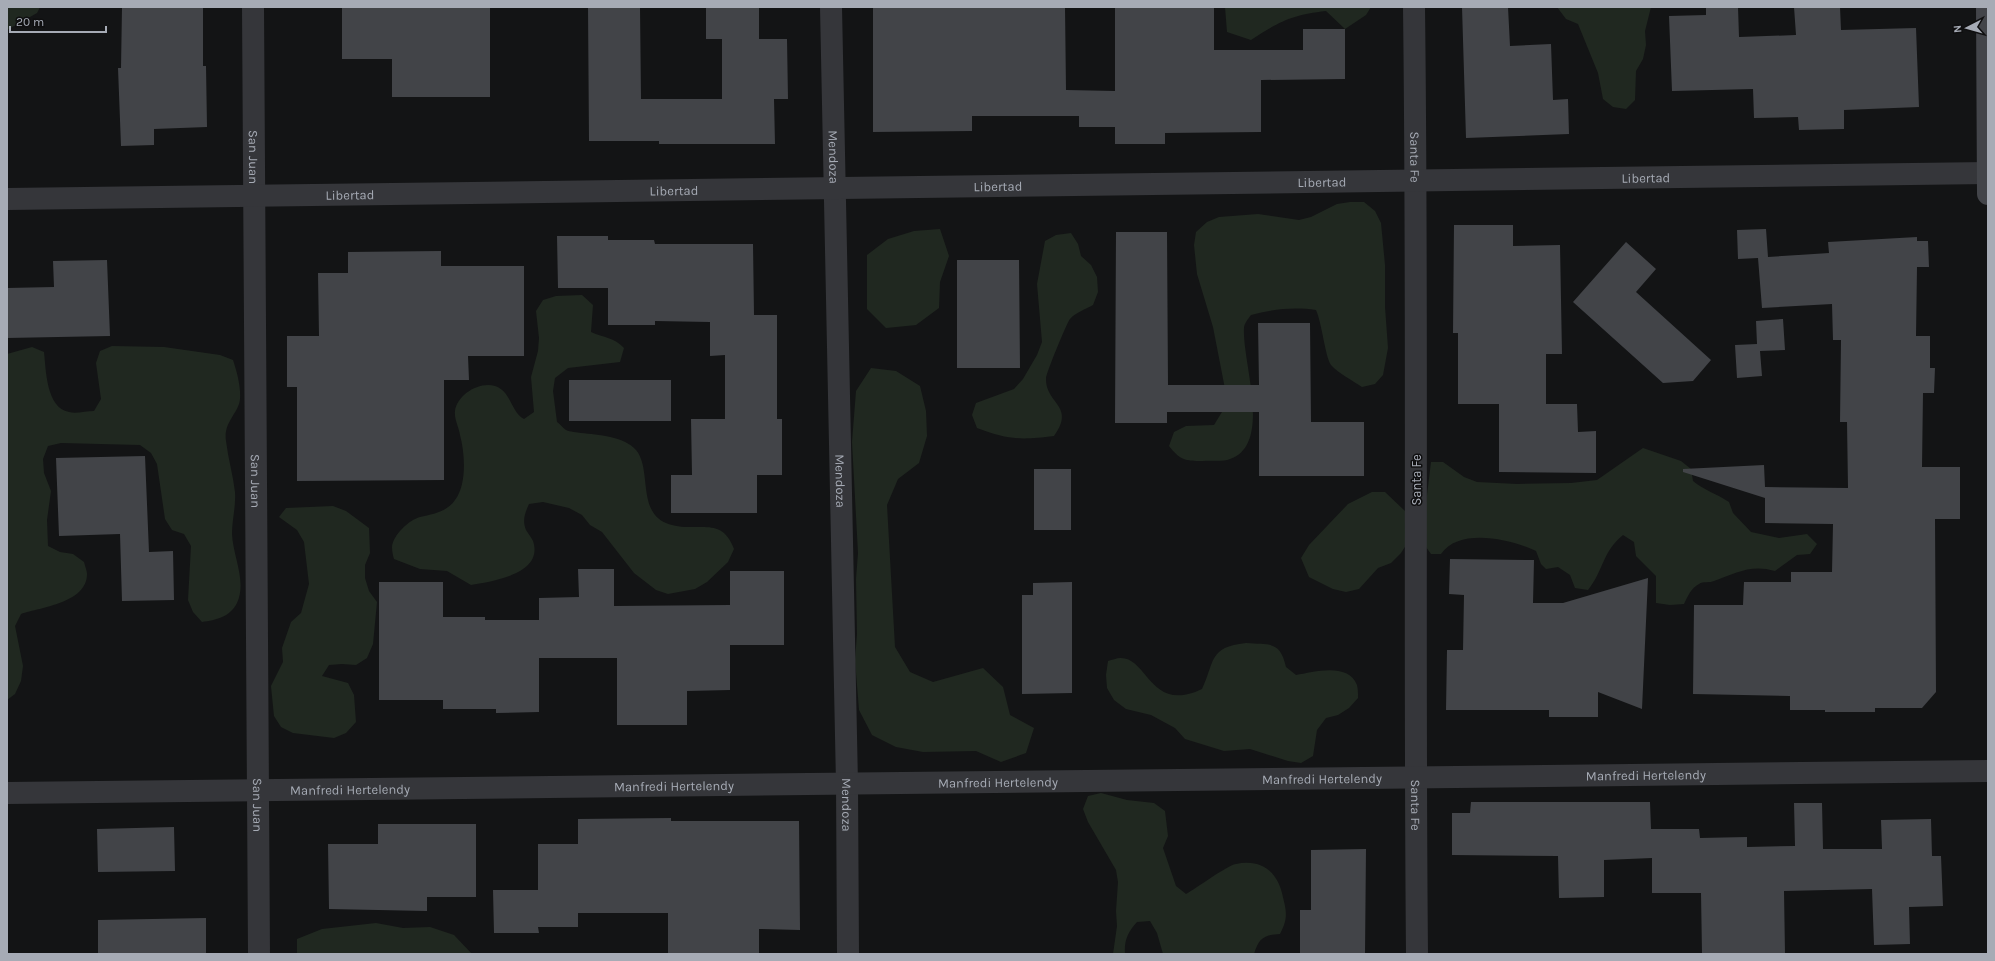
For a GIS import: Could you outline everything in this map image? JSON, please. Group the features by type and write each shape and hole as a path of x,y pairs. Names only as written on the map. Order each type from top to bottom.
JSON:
{"street":[{"name":"San Juan","path":"253,7 259,954"},
{"name":"Mendoza","path":"832,7 848,784 848,954"},
{"name":"Santa Fe","path":"1414,7 1416,180 1417,954"},
{"path":"1987,7 1988,194"},
{"name":"Libertad","path":"7,200 1988,173"},
{"name":"Manfredi Hertelendy","path":"7,793 1988,771"}],"shaded area":[{"path":"7,7 40,7 37,13 7,30"},
{"path":"1225,7 1371,7 1366,15 1345,29 1326,11 1287,20 1270,28 1251,40 1227,32"},
{"path":"1557,7 1651,7 1645,31 1646,45 1643,59 1636,71 1635,100 1626,109 1613,107 1603,99 1598,73 1578,24 1566,19"},
{"path":"1364,202 1375,211 1381,223 1385,265 1385,307 1388,348 1383,375 1375,384 1362,387 1334,368 1329,361 1316,310 1283,309 1251,315 1245,323 1244,328 1252,401 1253,420 1250,437 1243,450 1227,460 1192,461 1183,459 1169,446 1174,432 1186,426 1214,425 1225,407 1226,394 1213,327 1197,274 1194,245 1196,232 1207,222 1219,217 1258,214 1299,220 1311,217 1337,204"},
{"path":"940,229 949,256 940,282 939,308 916,325 886,328 867,309 867,255 888,239 914,231"},
{"path":"1071,233 1078,244 1081,256 1091,265 1097,277 1098,292 1093,305 1072,317 1068,322 1047,374 1047,387 1061,411 1062,418 1060,426 1054,436 1033,438 1007,437 977,428 972,415 976,403 1014,389 1023,379 1037,355 1042,342 1037,284 1045,241 1056,235"},
{"path":"582,295 593,305 591,332 613,340 624,348 620,362 568,368 555,378 553,391 557,422 568,431 610,437 631,445 641,458 648,500 651,509 657,517 666,523 676,526 706,527 722,531 734,549 728,562 707,582 695,589 668,594 656,590 634,573 602,532 590,525 582,515 569,508 543,502 529,504 526,510 524,517 525,526 533,541 534,552 531,561 524,568 514,574 492,581 471,585 447,571 420,569 394,559 392,549 393,542 398,533 411,521 444,510 455,500 462,486 464,460 462,443 455,414 460,400 464,395 476,387 489,385 495,386 504,392 516,412 524,419 534,412 531,377 538,351 539,338 536,311 543,300 556,296"},
{"path":"112,346 164,347 220,355 233,360 240,390 240,399 237,409 227,428 226,441 235,492 232,534 239,569 241,586 240,595 231,612 217,619 202,622 193,612 188,600 191,546 184,534 172,530 165,519 157,464 151,453 140,445 61,443 48,446 43,459 44,473 51,491 47,520 48,546 60,552 73,554 84,562 87,574 85,584 80,592 71,598 51,606 21,614 15,626 23,666 21,681 15,694 7,700 7,354 32,347 44,352 47,377 52,396 61,409 72,413 78,413 94,411 101,399 96,363 100,351"},
{"path":"871,368 896,371 920,386 926,411 927,436 919,463 898,479 887,505 895,647 910,672 933,682 983,668 1003,687 1010,715 1034,728 1026,753 1001,762 976,751 923,752 896,747 872,735 859,710 855,660 857,634 856,579 858,553 852,442 856,391"},
{"path":"1643,448 1681,461 1691,469 1693,481 1729,502 1733,513 1751,532 1779,538 1807,534 1817,544 1810,554 1797,555 1775,571 1758,568 1744,570 1712,582 1704,582 1692,590 1684,604 1670,605 1656,603 1656,576 1636,556 1634,542 1623,535 1611,548 1588,590 1575,588 1570,575 1558,567 1546,569 1541,564 1536,551 1513,543 1486,538 1472,538 1460,540 1449,546 1441,554 1431,554 1426,547 1426,503 1431,462 1443,462 1464,477 1477,482 1517,484 1571,483 1597,480"},
{"path":"1372,492 1385,492 1405,511 1408,542 1401,553 1391,563 1378,568 1359,589 1346,592 1333,589 1309,577 1301,558 1309,545 1348,504"},
{"path":"333,506 346,511 369,528 370,553 365,565 365,578 369,591 377,602 373,644 367,658 356,665 329,665 322,676 348,683 354,695 356,722 346,733 334,738 293,733 281,727 274,716 271,686 283,662 282,648 291,622 301,613 309,584 304,542 297,530 279,517 286,508"},
{"path":"1246,643 1267,644 1277,648 1284,658 1286,667 1296,675 1330,670 1338,671 1346,673 1353,678 1357,685 1358,698 1349,708 1338,715 1326,718 1317,730 1313,756 1301,763 1288,761 1250,749 1224,751 1185,739 1175,728 1151,715 1126,709 1114,700 1107,688 1106,675 1108,661 1120,658 1129,660 1137,666 1161,690 1171,695 1185,695 1202,689 1215,657 1219,652 1234,645"},
{"path":"1101,793 1127,800 1154,803 1165,811 1168,836 1163,848 1176,886 1186,894 1236,864 1252,863 1266,868 1276,878 1285,904 1286,918 1280,934 1270,935 1263,938 1258,944 1254,954 1163,954 1157,933 1150,921 1137,922 1127,936 1125,954 1113,954 1117,926 1116,911 1118,882 1116,870 1088,822 1083,809 1088,796"},
{"path":"376,923 403,928 430,927 454,935 472,954 297,954 297,939 322,929"}],"building":[{"path":"122,7 203,7 203,66 206,66 207,127 154,129 154,145 121,146 118,68 121,68"},
{"path":"342,7 490,7 490,97 392,97 392,59 342,59"},
{"path":"588,7 640,7 641,99 722,99 722,39 706,39 706,7 759,7 759,39 787,39 788,99 774,99 775,144 659,144 659,141 589,141"},
{"path":"873,7 1065,7 1066,90 1115,91 1115,7 1214,7 1214,50 1303,50 1303,29 1345,29 1345,79 1261,80 1261,132 1165,133 1165,144 1115,144 1115,127 1079,127 1079,116 972,116 972,131 873,132"},
{"path":"1462,7 1508,7 1510,46 1551,44 1553,100 1568,99 1569,134 1466,138"},
{"path":"1706,7 1738,7 1739,37 1796,35 1794,7 1840,7 1841,30 1916,28 1919,107 1844,110 1844,129 1799,130 1798,117 1754,118 1753,89 1672,91 1669,16 1706,15"},
{"path":"1454,225 1513,225 1513,246 1560,245 1562,354 1546,354 1546,404 1577,404 1578,432 1596,431 1596,473 1499,472 1499,404 1458,404 1458,333 1453,333"},
{"path":"1766,229 1768,257 1829,253 1828,242 1917,237 1917,241 1928,241 1929,267 1917,267 1916,336 1930,336 1930,368 1935,368 1934,393 1923,393 1922,467 1960,467 1960,519 1935,519 1936,692 1922,708 1875,708 1875,712 1790,710 1790,696 1693,694 1694,605 1743,605 1744,582 1791,582 1791,572 1832,572 1833,524 1765,523 1765,498 1683,472 1683,469 1764,465 1765,487 1848,488 1847,422 1840,422 1841,340 1833,340 1832,304 1762,308 1758,258 1738,259 1737,230"},
{"path":"1116,232 1167,232 1168,385 1259,385 1258,323 1310,323 1311,422 1364,422 1364,476 1259,476 1259,412 1167,412 1167,423 1115,423"},
{"path":"557,236 608,236 608,240 654,240 655,244 753,244 754,315 777,315 777,419 782,419 782,475 757,475 757,513 671,513 671,475 692,475 691,419 725,419 725,355 710,356 710,322 655,321 655,325 608,325 608,288 558,288"},
{"path":"1626,242 1656,269 1636,292 1711,360 1693,381 1663,383 1573,302"},
{"path":"441,251 441,266 524,266 524,356 468,356 469,380 444,380 444,480 297,481 297,387 287,387 287,336 319,336 318,273 348,273 348,252"},
{"path":"107,260 110,336 7,338 7,288 54,287 53,261"},
{"path":"957,260 1019,260 1020,368 957,368"},
{"path":"1783,319 1785,350 1760,351 1762,376 1737,378 1735,345 1757,344 1756,321"},
{"path":"569,380 671,380 671,421 569,421"},
{"path":"145,456 149,552 173,551 174,600 122,601 120,534 59,536 56,458"},
{"path":"1034,469 1071,469 1071,530 1034,530"},
{"path":"1450,559 1534,560 1533,603 1563,603 1648,578 1642,709 1598,692 1598,717 1549,717 1549,710 1446,710 1447,650 1463,650 1464,595 1449,594"},
{"path":"578,569 614,569 614,606 730,605 730,571 784,571 784,645 730,645 730,690 687,691 687,725 617,725 617,658 539,658 539,712 496,713 496,709 443,709 443,700 379,700 379,582 443,582 443,617 485,617 485,620 539,620 539,598 579,597"},
{"path":"1072,582 1072,693 1022,694 1022,595 1033,595 1033,583"},
{"path":"1471,802 1650,802 1651,829 1699,829 1700,838 1747,837 1747,847 1795,846 1794,803 1822,803 1823,849 1882,849 1881,820 1931,819 1932,856 1941,856 1943,906 1909,907 1910,944 1874,945 1872,889 1784,891 1785,954 1702,954 1701,893 1652,893 1652,858 1604,860 1604,897 1559,898 1558,856 1452,855 1452,813 1470,813"},
{"path":"671,818 671,821 799,821 800,930 759,929 759,954 668,954 668,913 578,913 578,927 538,927 539,933 494,933 493,890 538,890 538,844 578,844 578,819"},
{"path":"378,824 476,824 476,897 427,897 427,911 329,909 328,844 378,844"},
{"path":"174,827 175,871 98,872 97,829"},
{"path":"1366,849 1365,954 1300,954 1300,910 1311,910 1311,850"},
{"path":"206,918 206,954 98,954 98,920"}]}
